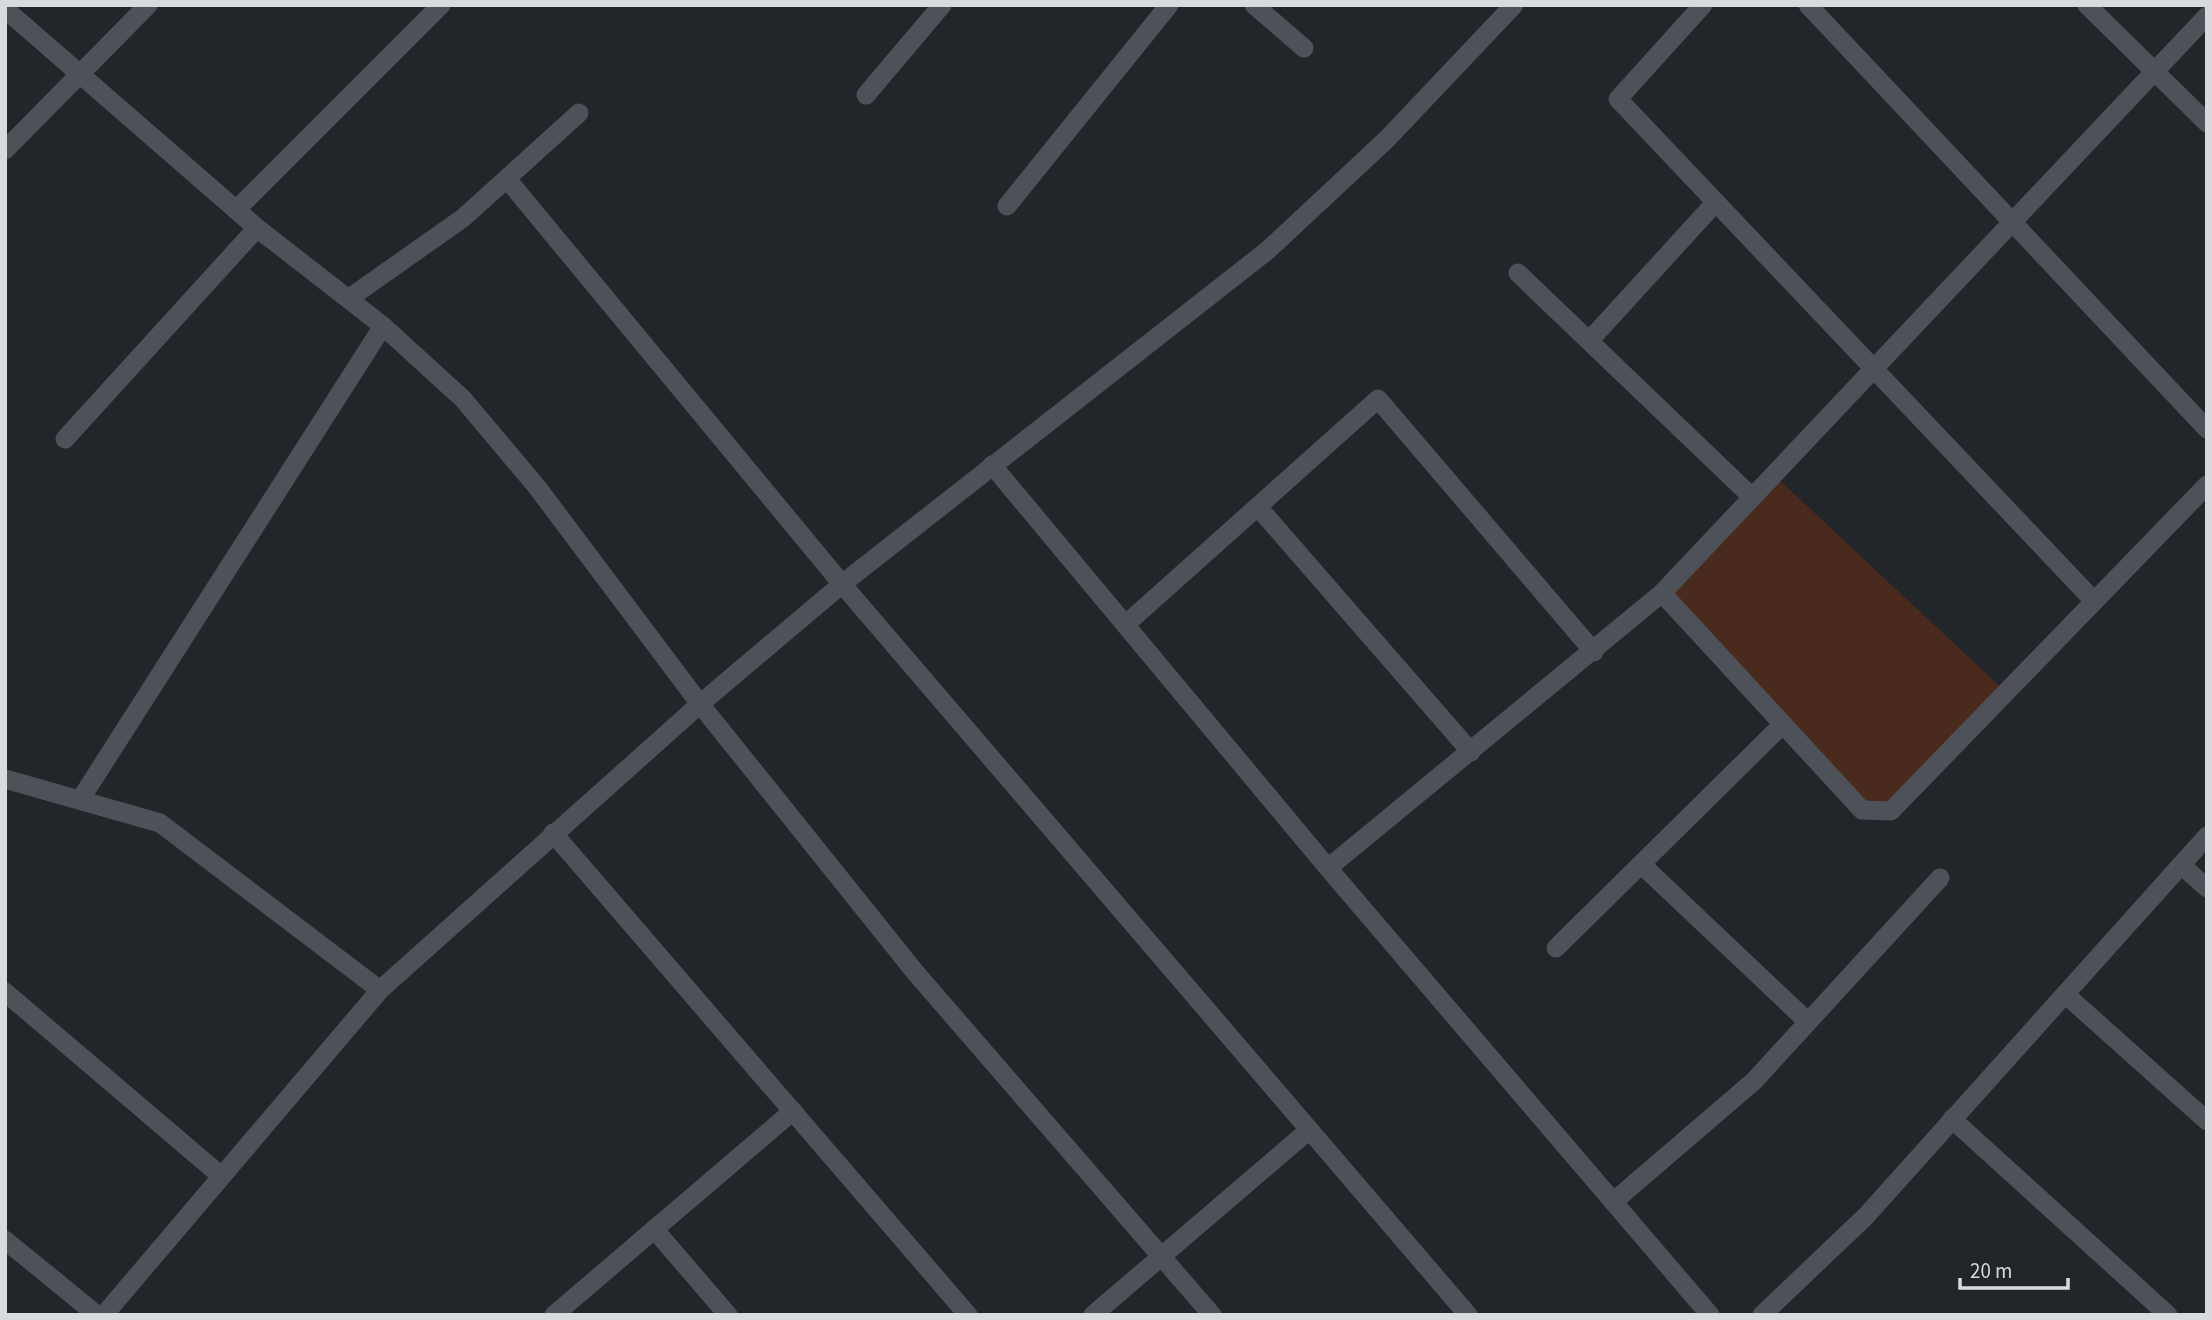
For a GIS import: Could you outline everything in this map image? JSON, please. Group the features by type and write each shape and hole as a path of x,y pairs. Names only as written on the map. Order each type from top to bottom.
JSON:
{"street":[{"path":"5,150 82,75 148,5"},
{"path":"236,210 441,5"},
{"path":"866,95 942,5"},
{"path":"1007,206 1169,5"},
{"path":"1254,5 1304,48"},
{"path":"104,1315 220,1175 380,990 553,833 842,584 1268,250 1387,139 1514,5"},
{"path":"1703,5 1618,99 1872,370 2094,601"},
{"path":"1808,5 2011,224 2207,429"},
{"path":"2087,5 2207,123"},
{"path":"5,9 257,228 383,326 464,399 537,487 700,704 915,972 1212,1315"},
{"path":"1328,868 1594,652 1662,593 2207,16"},
{"path":"348,299 463,218 579,113"},
{"path":"507,179 842,584 1468,1315"},
{"path":"1589,341 1715,202"},
{"path":"65,439 257,228"},
{"path":"1518,273 1752,497"},
{"path":"80,800 383,326"},
{"path":"1125,625 1378,399 1594,652"},
{"path":"992,465 1328,868 1710,1315"},
{"path":"1662,593 1862,810 1891,811 2207,485"},
{"path":"1258,507 1471,752"},
{"path":"1556,948 1783,724"},
{"path":"5,779 160,823 380,990"},
{"path":"553,833 968,1315"},
{"path":"1762,1315 1866,1216 2207,836"},
{"path":"1641,864 1808,1022"},
{"path":"2181,865 2207,888"},
{"path":"1614,1202 1754,1081 1940,878"},
{"path":"5,992 220,1175"},
{"path":"2065,994 2207,1121"},
{"path":"554,1315 793,1111"},
{"path":"1952,1119 2168,1315"},
{"path":"1093,1315 1309,1130"},
{"path":"654,1229 728,1315"},
{"path":"5,1240 97,1315"}],"shaded area":[{"path":"1774,475 2006,692 1891,811 1862,810 1664,591"}]}
